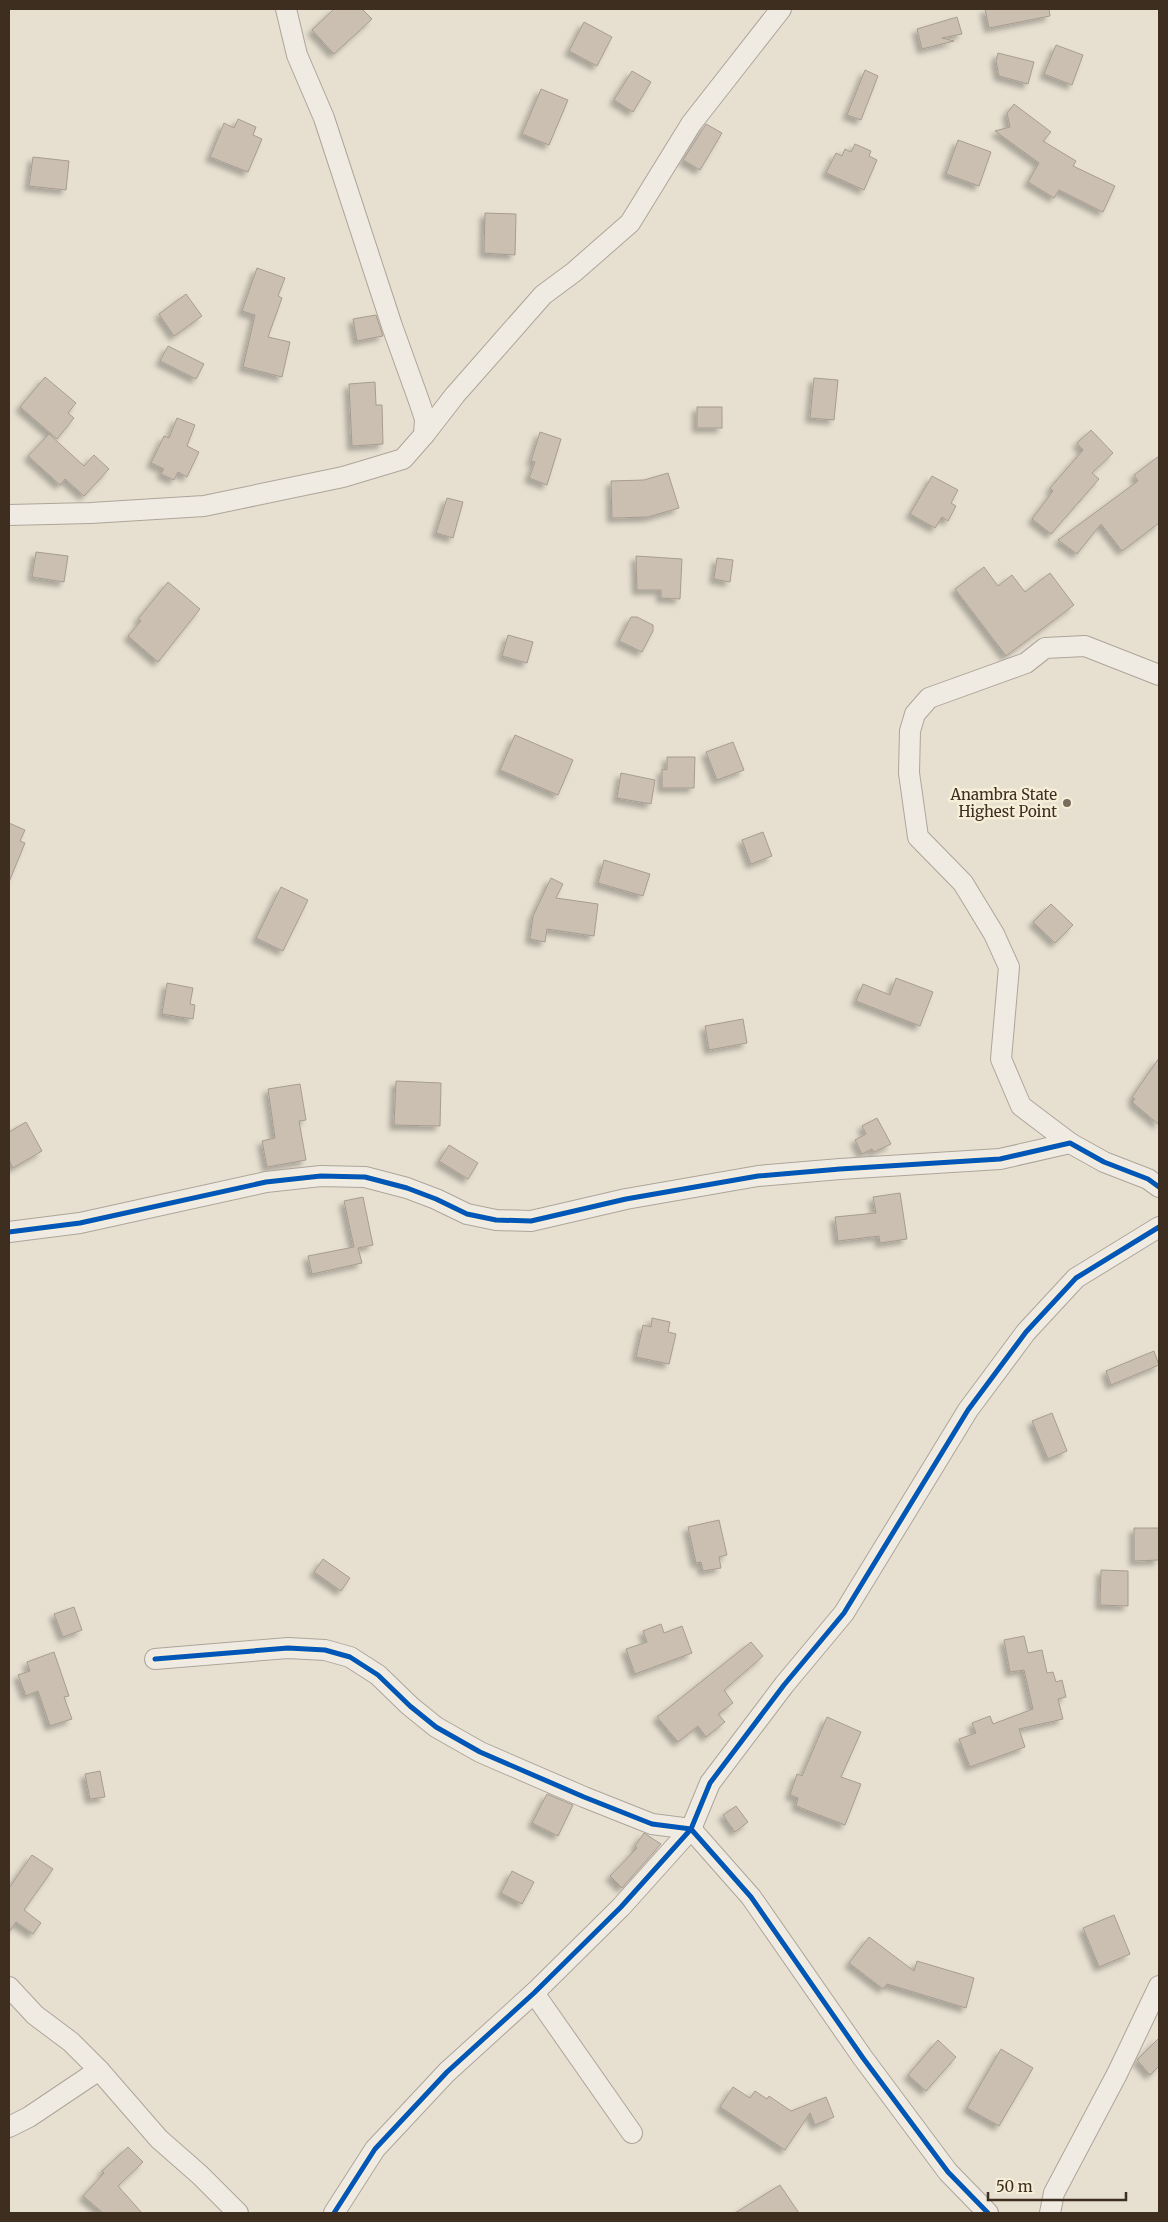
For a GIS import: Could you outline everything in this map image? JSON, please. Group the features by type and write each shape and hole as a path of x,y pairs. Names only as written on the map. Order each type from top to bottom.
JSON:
{"street":[{"path":"286,9 296,54 324,118 392,326 419,400 425,419 424,435"},
{"path":"9,515 91,513 204,506 343,477 403,459 455,395 543,296 574,272 630,223 691,124 781,9"},
{"path":"1159,675 1085,646 1045,648 1026,662 929,698 915,714 910,731 910,780 918,837 963,883 994,934 1008,967 1001,1059 1021,1106 1070,1143 1104,1162 1148,1179 1159,1188"},
{"path":"9,1232 80,1223 266,1182 321,1176 365,1177 414,1191 466,1214 496,1220 531,1221 626,1199 758,1176 840,1168 1000,1159 1070,1143"},
{"path":"334,2213 375,2149 447,2072 534,1993 621,1907 690,1829 710,1783 784,1685 844,1613 968,1410 1026,1332 1076,1278 1159,1227"},
{"path":"154,1660 288,1648 325,1650 350,1657 378,1675 436,1728 480,1752 652,1824 690,1829 751,1897 863,2058 948,2172 988,2213"},
{"path":"1050,2213 1054,2192 1117,2074 1159,1986"},
{"path":"9,1987 35,2015 71,2042 99,2070 158,2139 200,2175 238,2213"},
{"path":"534,1993 632,2132"},
{"path":"9,2127 30,2118 99,2070"}],"building":[{"path":"334,9 362,9 372,19 334,54 312,30"},
{"path":"985,9 1049,9 1050,16 989,28"},
{"path":"957,17 962,34 942,38 954,41 922,49 917,29"},
{"path":"584,22 612,37 597,66 569,51"},
{"path":"1056,45 1083,55 1072,85 1044,74"},
{"path":"998,53 1034,62 1028,84 999,76 996,61"},
{"path":"865,70 878,76 861,120 847,115"},
{"path":"632,71 651,82 633,112 614,100"},
{"path":"541,89 568,100 549,145 522,134"},
{"path":"1014,104 1051,132 1043,141 1076,161 1073,166 1115,186 1103,212 1059,190 1054,198 1028,182 1039,163 995,131 1010,127 1007,113"},
{"path":"238,119 256,127 253,135 262,139 248,172 210,157 224,123 234,128"},
{"path":"706,124 722,133 700,170 683,160"},
{"path":"958,140 991,152 979,186 946,174"},
{"path":"855,144 871,151 869,156 877,160 864,190 826,173 836,153 842,156 845,149 851,152"},
{"path":"33,157 69,161 66,190 29,186"},
{"path":"485,213 516,214 515,255 484,253"},
{"path":"257,268 285,278 278,296 282,298 268,337 290,342 282,377 243,367 255,315 242,311"},
{"path":"186,294 202,316 174,336 159,314"},
{"path":"376,315 383,336 357,341 353,319"},
{"path":"168,346 204,364 196,379 160,361"},
{"path":"45,377 76,403 68,413 74,418 57,439 20,407"},
{"path":"814,378 838,380 834,420 810,418"},
{"path":"375,382 376,405 382,405 383,444 352,446 349,384"},
{"path":"697,407 722,407 722,428 697,428"},
{"path":"177,418 195,425 187,446 199,452 187,477 178,472 174,480 161,474 164,469 151,463 164,436 169,438"},
{"path":"1091,430 1113,453 1092,473 1099,479 1051,534 1032,519 1053,491 1050,488 1083,450 1077,443"},
{"path":"540,432 561,439 547,485 529,478 535,462 531,461"},
{"path":"49,434 84,466 94,455 109,469 84,496 65,479 60,485 28,456"},
{"path":"1159,456 1159,523 1122,551 1101,524 1077,554 1058,540 1138,481 1134,475"},
{"path":"668,473 679,508 648,517 612,518 611,481 644,480"},
{"path":"932,476 958,490 951,503 956,506 948,521 942,517 935,528 910,514"},
{"path":"447,498 463,502 453,538 436,533"},
{"path":"36,552 68,556 64,582 32,577"},
{"path":"636,556 682,559 680,599 661,598 661,590 637,590"},
{"path":"717,558 733,560 730,582 714,579"},
{"path":"984,567 998,586 1012,575 1025,592 1050,573 1074,605 1006,656 955,589"},
{"path":"168,582 200,609 158,662 128,636 141,621 138,619"},
{"path":"631,617 637,617 653,625 653,631 642,652 619,641"},
{"path":"508,635 533,642 527,663 502,656"},
{"path":"515,735 573,760 558,795 500,770"},
{"path":"733,742 744,770 717,780 706,752"},
{"path":"667,757 695,757 694,788 662,788 662,769 667,770"},
{"path":"621,773 655,780 651,804 617,798"},
{"path":"9,823 25,830 20,841 25,843 9,882"},
{"path":"763,832 772,856 751,864 742,840"},
{"path":"604,860 650,874 643,896 598,883"},
{"path":"551,878 563,884 556,898 598,904 594,936 547,929 545,942 530,939 533,916"},
{"path":"281,887 308,900 283,951 256,938"},
{"path":"1051,904 1073,925 1055,943 1033,922"},
{"path":"896,978 933,992 920,1026 856,1001 863,984 890,995"},
{"path":"167,983 193,988 190,1004 195,1005 193,1019 162,1014"},
{"path":"743,1019 747,1043 709,1050 705,1026"},
{"path":"1159,1058 1159,1125 1132,1102 1135,1099 1132,1097"},
{"path":"396,1081 441,1083 440,1126 394,1125"},
{"path":"300,1084 306,1120 299,1121 306,1160 267,1167 262,1141 275,1138 268,1089"},
{"path":"877,1118 891,1144 874,1152 872,1149 862,1154 855,1140 866,1134 862,1126"},
{"path":"26,1122 42,1151 13,1168 9,1160 9,1132"},
{"path":"449,1145 478,1163 468,1179 439,1161"},
{"path":"900,1193 907,1239 880,1243 879,1236 838,1241 835,1217 876,1213 873,1197"},
{"path":"363,1197 373,1245 358,1248 362,1263 312,1274 308,1256 354,1247 344,1201"},
{"path":"652,1318 670,1322 668,1332 676,1334 669,1364 636,1357 643,1325 651,1327"},
{"path":"1154,1351 1159,1365 1111,1385 1106,1371"},
{"path":"1052,1413 1067,1451 1048,1459 1032,1421"},
{"path":"719,1520 727,1555 719,1557 721,1568 703,1571 701,1562 696,1563 688,1527"},
{"path":"1134,1528 1159,1528 1159,1560 1134,1561"},
{"path":"323,1559 350,1578 341,1591 314,1572"},
{"path":"1101,1570 1128,1571 1128,1606 1100,1605"},
{"path":"74,1607 82,1630 63,1637 54,1614"},
{"path":"661,1624 664,1633 682,1626 692,1653 635,1674 626,1649 647,1642 643,1631"},
{"path":"1024,1636 1028,1653 1042,1650 1047,1673 1053,1672 1056,1682 1062,1680 1066,1697 1058,1699 1063,1719 1019,1729 1025,1747 970,1767 959,1739 976,1733 972,1723 990,1716 993,1724 1033,1709 1024,1670 1010,1672 1004,1640"},
{"path":"751,1642 763,1656 724,1690 733,1703 718,1714 725,1722 706,1737 698,1726 678,1742 657,1717"},
{"path":"54,1652 69,1696 64,1697 72,1719 50,1726 38,1691 26,1696 18,1675 30,1671 27,1662"},
{"path":"827,1717 861,1732 841,1777 861,1784 845,1825 796,1806 798,1798 790,1795 797,1774 802,1776"},
{"path":"100,1771 105,1797 90,1799 85,1774"},
{"path":"547,1794 573,1805 558,1836 532,1823"},
{"path":"736,1806 748,1822 735,1832 723,1815"},
{"path":"644,1833 661,1844 622,1888 610,1876 637,1848 635,1846"},
{"path":"32,1855 53,1869 24,1910 41,1923 33,1934 16,1922 9,1932 9,1888"},
{"path":"512,1871 534,1882 522,1904 501,1893"},
{"path":"1114,1915 1130,1954 1099,1967 1083,1928"},
{"path":"869,1937 914,1971 917,1961 974,1978 966,2008 887,1984 883,1989 849,1963"},
{"path":"1159,2038 1159,2066 1150,2075 1137,2060"},
{"path":"938,2040 956,2057 926,2091 908,2075"},
{"path":"1001,2049 1033,2068 999,2126 967,2108"},
{"path":"733,2087 750,2098 755,2091 767,2099 769,2096 791,2111 826,2097 834,2117 815,2125 810,2113 785,2150 720,2107"},
{"path":"128,2147 143,2162 118,2186 142,2213 103,2213 83,2196 104,2173 102,2171"},
{"path":"780,2185 799,2213 735,2213"}],"cycle path":[{"path":"9,1232 80,1223 266,1182 321,1176 365,1177 407,1188 467,1214 496,1220 531,1221 626,1199 758,1176 1000,1159 1070,1143 1104,1162 1148,1179 1159,1187"},
{"path":"334,2213 375,2149 447,2072 534,1993 621,1907 691,1829 710,1783 784,1685 844,1613 968,1410 1026,1332 1076,1278 1159,1227"},
{"path":"155,1659 288,1648 325,1650 350,1657 378,1675 410,1706 436,1727 480,1752 652,1824 691,1829 751,1897 863,2058 948,2172 988,2213"}],"place":[{"name":"Anambra State Highest Point","path":"1067,803"}]}
